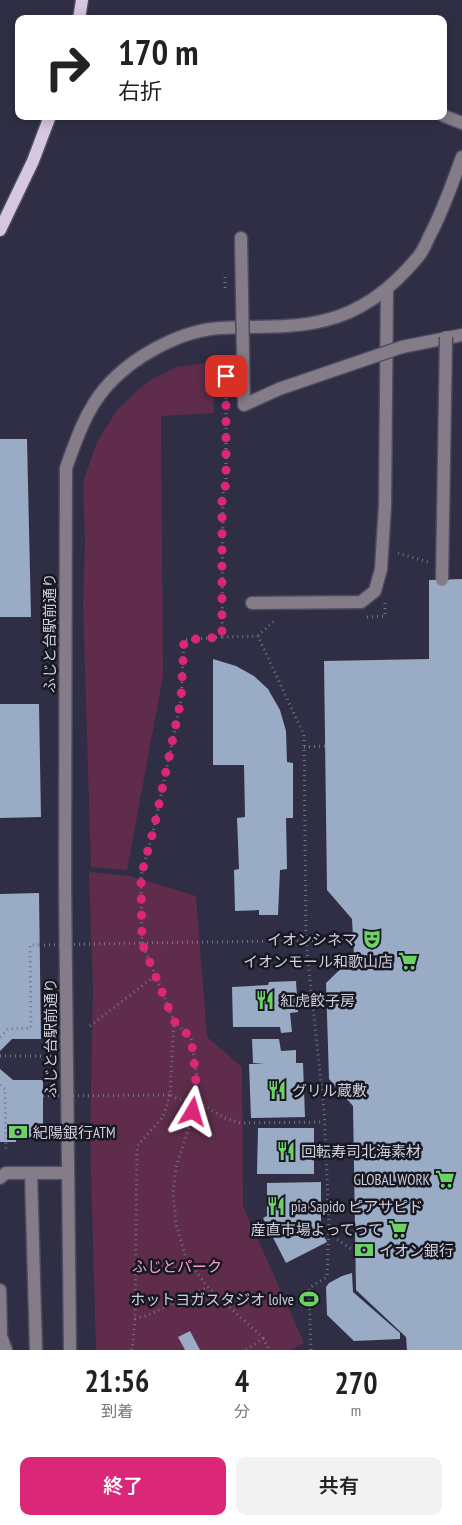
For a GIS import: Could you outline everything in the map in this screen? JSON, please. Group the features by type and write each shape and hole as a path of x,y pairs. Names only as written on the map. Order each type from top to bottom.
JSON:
{"main road":[{"path":"79,15 82,0"},
{"path":"0,230 33,161 48,120"}],"street":[{"path":"447,117 462,122"},
{"name":"ふじと台駅前通り","path":"70,1350 65,882 66,468 84,421 105,387 131,364 170,340 203,330 288,326 327,320 361,307 387,289 419,256 440,217 462,157"},
{"path":"241,238 244,405 279,390 402,347 462,335"},
{"path":"252,604 362,602 375,591 381,569 384,506 387,289"},
{"path":"442,580 446,337"},
{"path":"0,1178 6,1173 67,1173"},
{"path":"31,1173 36,1350"},
{"path":"0,1290 1,1336 6,1350"}],"path":[{"path":"222,637 222,491 226,485 226,377"},
{"path":"392,552 430,563"},
{"path":"269,1350 263,1338 208,1287 186,1258 176,1224 174,1193 176,1167 190,1124 195,1100 196,1077 191,1038 174,1021 142,943 141,876 154,828 181,700 184,640 258,636 304,735 306,941 324,1122 328,1234 327,1277 309,1288 311,1350"},
{"path":"304,747 325,746"},
{"path":"0,1037 8,1029 31,1028 30,945 353,940"},
{"path":"90,1026 155,976"},
{"path":"132,1350 135,1318 137,1146 163,1117 170,1095 174,1021"},
{"path":"0,1056 52,1056"},
{"path":"0,1085 5,1089 6,1151"},
{"path":"43,1096 170,1095 195,1100 225,1118 241,1123 324,1122"},
{"path":"328,1234 356,1252"},
{"path":"135,1318 148,1315 208,1287"},
{"path":"246,1350 263,1338"}],"green space":[{"path":"212,362 214,413 161,416 163,676 127,870 91,867 83,603 85,541 83,482 97,442 117,410 140,388 154,378 177,367"},
{"name":"ふじとパーク","path":"89,872 130,876 196,896 207,1037 242,1067 243,1206 304,1343 291,1350 96,1350 90,1138 93,991"}],"building":[{"path":"0,439 27,439 31,617 0,617"},
{"name":"イオンモール和歌山店","path":"462,579 462,1350 407,1350 406,1337 356,1290 353,1106 329,1079 326,983 354,956 352,919 327,890 324,661 429,659 429,580"},
{"path":"213,659 236,666 254,676 268,689 280,710 286,731 287,762 293,763 293,818 286,818 287,869 280,870 278,915 259,915 259,910 235,911 234,870 239,869 237,818 245,817 244,765 213,765"},
{"path":"0,704 39,704 41,817 0,818"},
{"path":"39,893 41,1039 12,1039 0,1051 0,894"},
{"name":"紅虎餃子房","path":"296,981 298,1012 290,1013 292,1032 281,1033 280,1027 233,1027 232,987 268,985 269,982"},
{"name":"グリル蔵敷","path":"252,1039 279,1039 281,1051 296,1050 296,1063 303,1063 305,1117 251,1118 249,1064 264,1064 253,1063"},
{"path":"0,1069 13,1080 43,1080 43,1137 16,1137 16,1142 0,1142"},
{"name":"回転寿司北海素材","path":"258,1128 314,1128 314,1174 257,1174"},
{"path":"321,1182 321,1230 327,1242 286,1263 263,1218 267,1216 267,1183"},
{"path":"352,1273 353,1292 400,1333 400,1339 354,1341 327,1315 326,1287 329,1283 342,1276"},
{"path":"190,1331 200,1350 185,1350 178,1337"}],"place":[{"name":"イオンシネマ","path":"372,939"},
{"name":"イオンモール和歌山店","path":"408,961"},
{"name":"紅虎餃子房","path":"265,1000"},
{"name":"グリル蔵敷","path":"277,1090"},
{"name":"紀陽銀行ATM","path":"18,1132"},
{"name":"回転寿司北海素材","path":"286,1151"},
{"name":"GLOBAL WORK","path":"445,1179"},
{"name":"pia Sapido ピアサピド","path":"276,1206"},
{"name":"産直市場よってって","path":"398,1229"},
{"name":"イオン銀行","path":"364,1250"},
{"name":"ホットヨガスタジオ loIve","path":"309,1299"}],"route":[{"path":"193,1112 196,1077 195,1057 191,1038 174,1021 142,943 141,876 154,828 181,700 184,640 222,637 222,491 226,485 226,376"}]}
